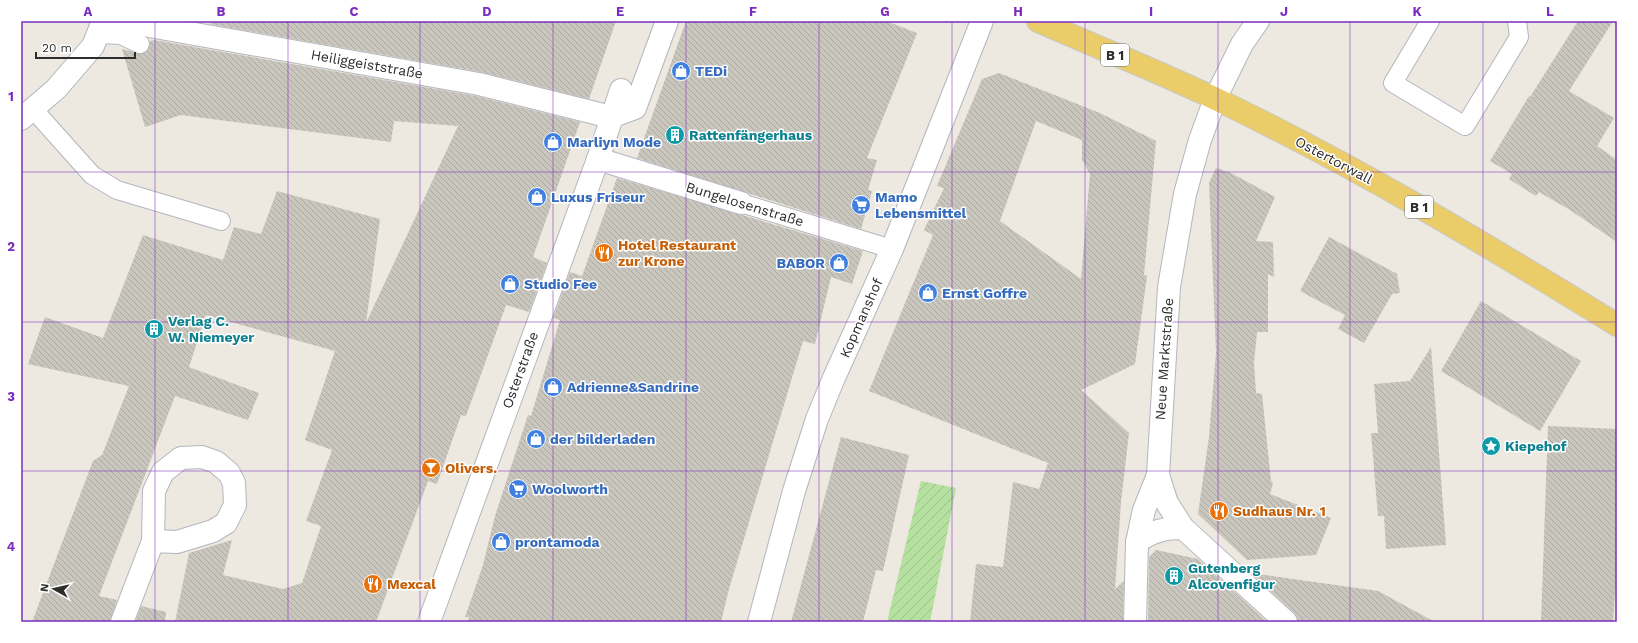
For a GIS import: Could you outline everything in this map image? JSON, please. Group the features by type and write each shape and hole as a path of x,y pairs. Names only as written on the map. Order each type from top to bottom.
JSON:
{"main road":[{"name":"Ostertorwall","path":"1038,21 1215,99 1333,159 1547,282 1617,325"}],"street":[{"name":"Heiliggeiststraße","path":"121,21 479,84 610,118"},
{"path":"610,118 635,108 667,21"},
{"name":"Kopmanshof","path":"758,622 794,491 815,425 833,380 892,249 982,21"},
{"name":"Neue Marktstraße","path":"1135,622 1137,542 1144,510 1158,475 1169,287 1185,194 1200,140 1215,99 1242,44 1258,21"},
{"path":"27,114 56,89 93,46 100,27"},
{"name":"Osterstraße","path":"429,622 598,159 620,90"},
{"name":"Bungelosenstraße","path":"598,159 741,203"},
{"path":"122,622 153,541 154,491 163,472 181,458 202,457 216,462 229,473 234,483 235,505 226,523 213,531 177,542 153,541"},
{"path":"1158,475 1167,503 1183,528 1286,622"},
{"path":"1137,542 1158,530 1183,528"}],"lane":[{"path":"1430,21 1394,83 1465,126 1519,37 1517,21"},
{"path":"100,27 140,44"},
{"path":"27,114 92,175 117,190 221,221"},
{"name":"Bungelosenstraße","path":"741,203 892,249"}],"green space":[{"path":"921,481 956,488 930,622 887,622"}],"building":[{"path":"219,21 616,21 589,99 481,72 209,24"},
{"path":"686,21 886,21 917,33 867,158 877,160 868,190 872,191 861,229 637,158"},
{"path":"1578,21 1613,21 1569,91 1614,118 1597,146 1617,160 1617,242 1570,210 1539,192 1536,196 1509,179 1512,174 1490,161 1529,96 1530,97"},
{"path":"154,40 476,96 580,122 533,257 547,263 529,312 506,305 466,416 461,415 437,484 428,481 376,622 175,622 189,553 232,540 223,575 283,589 302,583 321,526 306,521 332,450 305,440 335,351 206,315 189,367 259,393 248,420 175,396 99,596 117,600 110,622 32,622 93,461 102,455 129,386 28,364 45,317 103,338 143,235 223,260 234,227 261,234 277,191 380,219 366,323 458,126 394,121 391,142 181,115 145,127 122,49 141,54 149,49 150,41"},
{"path":"999,73 1100,113 1156,141 1144,275 1147,276 1135,364 1081,390 1129,433 1121,502 1115,589 1124,581 1123,622 970,622 976,564 1003,567 1013,482 1039,489 1048,463 869,391 933,235 924,230 944,188 937,186 982,79","holes":["1036,121 1082,140 1082,160 1090,174 1081,279 1000,221"]},
{"path":"1216,168 1229,172 1275,197 1256,241 1273,242 1274,277 1268,274 1268,332 1257,332 1254,363 1256,393 1262,394 1271,481 1273,483 1270,494 1331,518 1316,555 1247,560 1198,514 1209,437 1216,352 1209,183"},
{"path":"617,178 863,251 852,284 831,277 815,344 803,341 729,589 721,622 468,622 469,617 465,617 483,565 495,516 528,415 531,416 560,320 553,318 570,272 582,276"},
{"path":"1329,237 1397,274 1400,293 1392,294 1364,343 1338,329 1345,315 1300,291"},
{"path":"1481,301 1581,361 1540,431 1441,371"},
{"path":"1431,347 1446,545 1386,549 1384,516 1378,516 1371,433 1378,433 1374,384 1410,381"},
{"path":"1548,426 1617,429 1617,562 1613,622 1541,622"},
{"path":"841,437 909,455 883,571 876,570 863,622 791,622"},
{"path":"1156,550 1198,559 1267,622 1148,622 1149,557"},
{"path":"1251,573 1378,591 1435,622 1298,622 1294,613"},
{"path":"141,606 166,612 165,622 135,622"}],"place":[{"name":"TEDi","path":"681,71"},
{"name":"Rattenfängerhaus","path":"675,135"},
{"name":"Marliyn Mode","path":"553,142"},
{"name":"Luxus Friseur","path":"537,197"},
{"name":"Mamo Lebensmittel","path":"861,205"},
{"name":"Hotel Restaurant zur Krone","path":"604,253"},
{"name":"BABOR","path":"839,263"},
{"name":"Studio Fee","path":"510,284"},
{"name":"Ernst Goffre","path":"928,293"},
{"name":"Verlag C. W. Niemeyer","path":"154,329"},
{"name":"Adrienne&Sandrine","path":"553,387"},
{"name":"der bilderladen","path":"536,439"},
{"name":"Kiepehof","path":"1491,446"},
{"name":"Olivers.","path":"431,468"},
{"name":"Woolworth","path":"518,489"},
{"name":"Sudhaus Nr. 1","path":"1219,511"},
{"name":"prontamoda","path":"501,542"},
{"name":"Gutenberg Alcovenfigur","path":"1174,576"},
{"name":"Mexcal","path":"373,584"}]}
